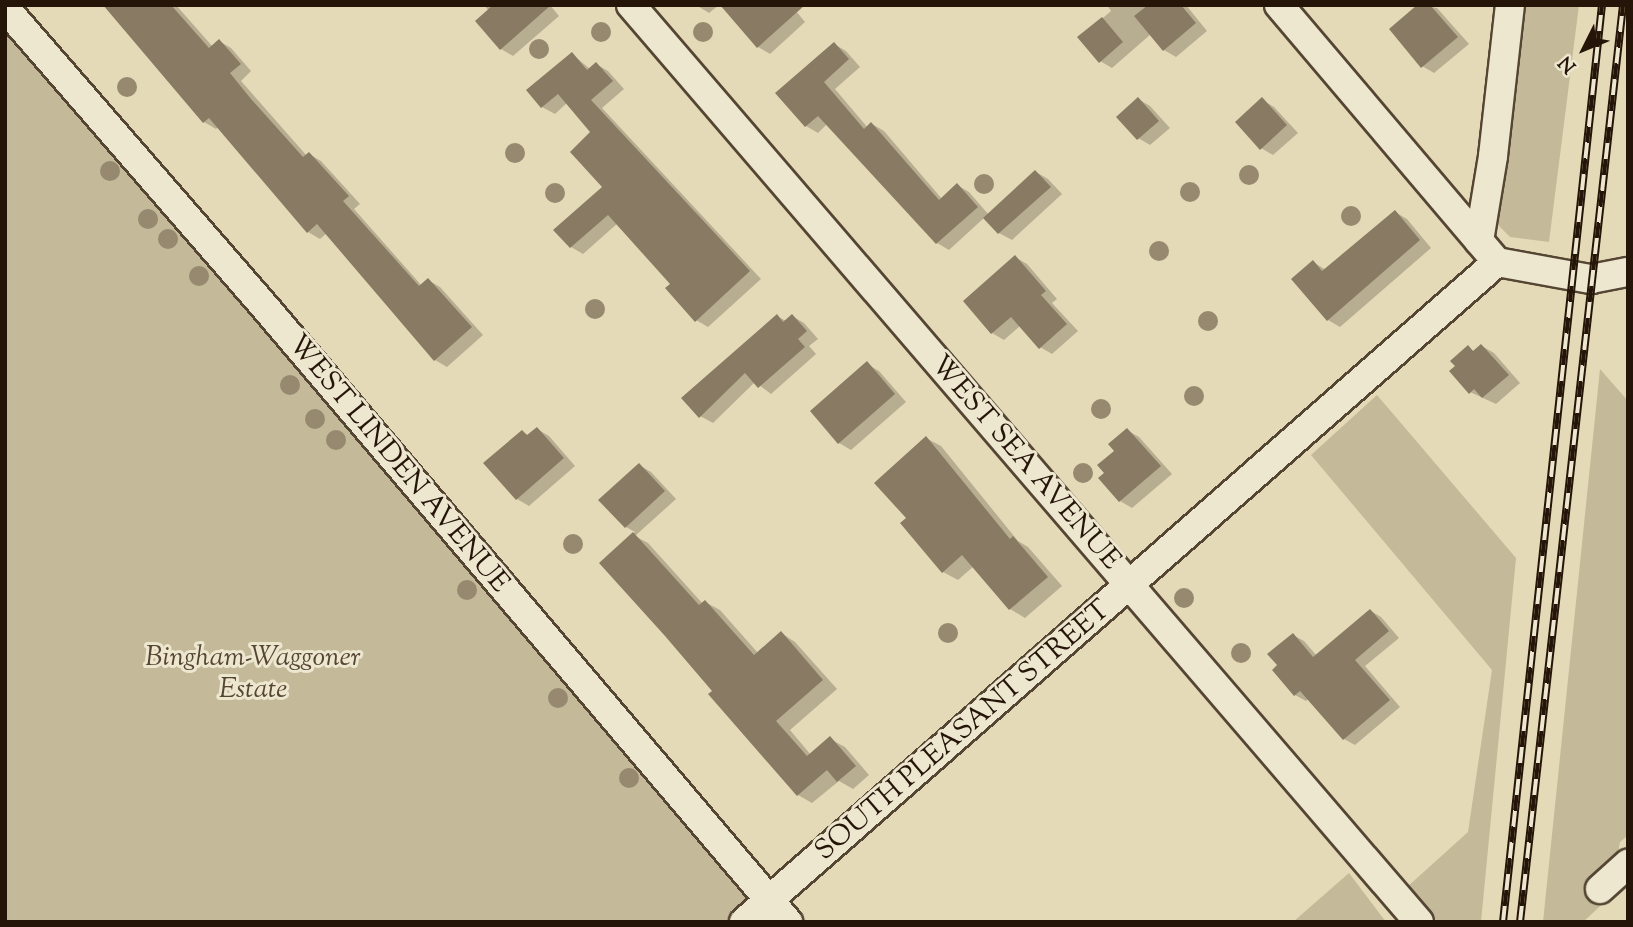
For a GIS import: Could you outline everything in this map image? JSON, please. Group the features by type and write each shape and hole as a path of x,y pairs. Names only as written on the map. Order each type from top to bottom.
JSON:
{"street":[{"name":"WEST SEA AVENUE","path":"631,5 1419,922"},
{"path":"1279,5 1488,252 1584,277 1628,272"},
{"path":"1488,252 1493,156 1510,5"},
{"name":"WEST LINDEN AVENUE","path":"5,8 270,313 788,922"},
{"name":"SOUTH PLEASANT STREET","path":"744,922 1130,585 1488,252"},
{"path":"1600,889 1628,864"}],"green space":[{"path":"1522,5 1579,5 1549,242 1510,237 1493,220 1508,161"},
{"name":"Bingham-Waggoner Estate","path":"5,8 769,900 744,922 5,922"},
{"path":"1600,369 1628,401 1628,835 1620,842 1609,898 1583,922 1543,922"},
{"path":"1377,395 1516,558 1481,922 1436,922 1406,888 1468,832 1492,670 1311,455"},
{"path":"1349,873 1386,922 1293,922"}],"building":[{"path":"103,5 171,5 209,48 219,39 241,64 230,73 251,99 303,157 309,152 349,196 343,201 419,286 428,278 472,327 434,361 317,224 307,233 209,118 203,123"},
{"path":"493,5 551,5 500,50 475,21"},
{"path":"720,5 805,5 757,48"},
{"path":"1148,5 1181,5 1196,23 1163,51 1134,16"},
{"path":"1417,5 1430,5 1458,37 1421,68 1389,29"},
{"path":"1102,17 1123,42 1099,63 1077,37"},
{"path":"834,42 849,59 824,82 864,129 871,122 939,200 957,183 978,207 936,244 818,116 805,127 775,93"},
{"path":"572,52 587,70 596,62 613,81 591,100 750,271 695,322 665,288 670,284 608,215 570,248 553,230 602,187 570,152 590,132 558,94 541,108 526,90"},
{"path":"1138,97 1159,121 1137,140 1116,117"},
{"path":"1262,97 1287,125 1260,150 1235,122"},
{"path":"1035,170 1051,187 998,234 983,218"},
{"path":"1395,210 1420,240 1327,321 1291,279 1313,260 1322,271"},
{"path":"1015,255 1046,291 1041,295 1067,324 1039,349 1011,317 991,334 963,301"},
{"path":"777,314 783,322 792,314 807,331 798,339 805,347 758,388 745,373 699,418 681,398"},
{"path":"1481,344 1509,375 1482,398 1474,389 1469,394 1449,371 1455,366 1450,361 1468,345 1473,351"},
{"path":"867,361 895,394 838,444 810,411"},
{"path":"537,427 564,458 516,500 483,463 522,430 527,435"},
{"path":"1127,428 1161,466 1119,502 1098,478 1104,473 1097,465 1114,451 1108,444"},
{"path":"926,436 1010,539 1013,536 1048,577 1009,610 962,555 942,573 900,523 906,518 874,483"},
{"path":"639,463 665,491 625,528 598,500"},
{"path":"633,532 699,605 705,600 754,655 781,631 823,680 776,721 807,756 830,736 856,766 837,782 827,770 797,796 708,694 712,691 599,563"},
{"path":"1370,609 1389,631 1355,660 1390,700 1343,740 1300,691 1294,696 1272,670 1277,665 1267,654 1293,633 1313,657"}],"railway":[{"path":"1503,922 1602,5"},
{"path":"1520,922 1623,5"}]}
